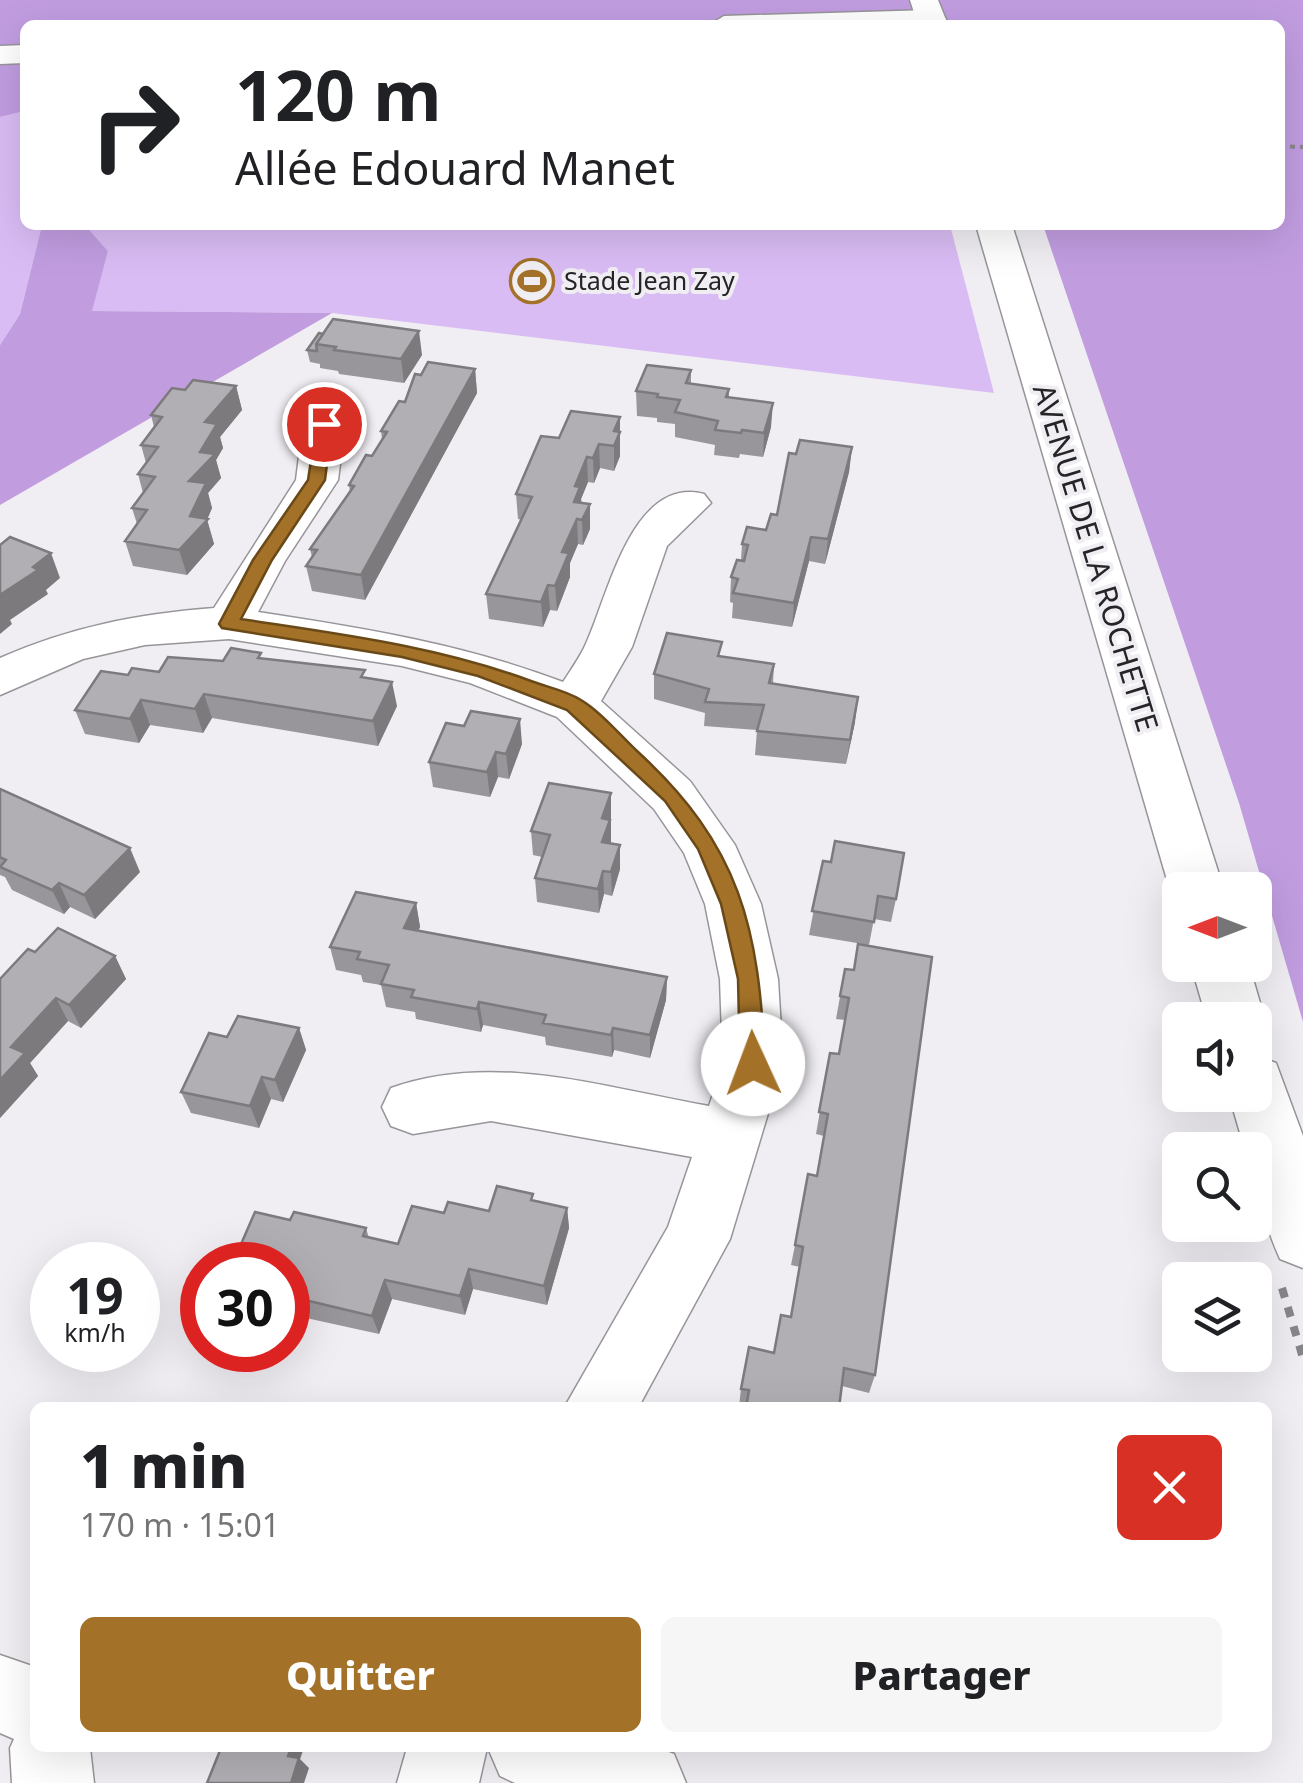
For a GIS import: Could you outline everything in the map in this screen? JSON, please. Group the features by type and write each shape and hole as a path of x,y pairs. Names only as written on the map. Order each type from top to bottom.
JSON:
{"street":[{"path":"827,20 930,15"},
{"name":"AVENUE DE LA ROCHETTE","path":"996,230 1192,872"},
{"path":"228,624 263,560 316,480 324,424"},
{"path":"574,705 608,646 646,540 689,503"},
{"path":"0,678 70,646 144,629 228,624 402,650 483,670 574,705 672,796 708,846 732,904 750,979 753,1064 697,1239 603,1402"},
{"path":"412,1107 491,1095 732,1137"},
{"path":"1264,1112 1303,1238"},
{"path":"0,1694 30,1705"},
{"path":"50,1752 53,1783"},
{"path":"438,1783 445,1752"},
{"path":"541,1752 645,1783"}],"shaded area":[{"path":"0,0 1303,0 1303,1022 1272,916 1272,872 1259,872 1045,230 1285,230 1285,20 20,20 20,45 0,46"},
{"path":"20,59 20,112 0,117 0,60"},
{"path":"20,112 20,230 41,230 20,314 0,345 0,117"},
{"path":"41,230 89,230 108,251 92,311 332,313 0,505 0,345 20,314"},
{"name":"Stade Jean Zay","path":"89,230 951,230 994,393 332,313 91,311 108,251"}],"building":[{"path":"333,319 419,331 401,359 334,350 336,347 316,344"},
{"path":"319,333 323,334 316,344 317,351 307,350"},
{"path":"428,362 475,369 361,575 306,566 317,550 310,549 354,486 349,485 366,455 372,456 387,432 381,431 399,401 405,402 415,374 421,375"},
{"path":"647,365 691,370 686,383 729,389 726,397 773,403 764,433 715,430 718,421 675,412 680,400 636,391"},
{"path":"193,380 236,386 205,422 217,424 200,452 215,454 189,481 206,483 190,516 208,519 179,550 125,541 147,510 132,508 155,477 138,474 158,447 141,445 162,417 151,415 172,388 185,390"},
{"path":"571,411 620,417 614,431 620,432 614,446 599,444 593,458 587,457 575,486 580,487 574,502 590,504 582,520 577,519 562,552 569,553 555,586 548,585 541,602 486,594 532,497 516,494 541,436 559,438"},
{"path":"800,440 852,447 828,539 811,537 794,603 733,593 738,579 731,577 737,560 744,561 748,545 742,544 747,527 766,530 771,514 777,515 789,453 796,454"},
{"path":"10,537 51,553 33,567 38,570 0,595 0,545"},
{"path":"667,633 722,642 718,656 774,664 769,683 858,697 850,740 757,731 764,705 705,702 709,689 654,674"},
{"path":"231,648 261,653 258,658 365,670 361,677 392,682 373,721 204,694 195,709 141,700 130,719 75,710 101,671 128,675 132,668 159,672 168,657 223,661"},
{"path":"471,711 520,719 506,754 496,752 487,772 429,762 446,723 464,726"},
{"path":"549,783 611,793 602,818 610,820 602,842 620,845 611,872 603,871 598,889 535,878 550,835 531,831"},
{"path":"0,789 130,848 84,895 59,883 52,890 0,867 6,860 0,857"},
{"path":"835,841 904,853 896,899 878,896 874,922 812,911 823,861 831,862"},
{"path":"356,892 416,903 404,928 667,977 650,1035 613,1028 611,1035 543,1023 546,1015 479,1002 477,1009 411,997 414,990 381,984 389,965 357,959 360,952 330,947"},
{"path":"58,928 115,956 69,1005 56,998 11,1047 25,1053 0,1080 0,979 28,949 35,952"},
{"path":"858,944 932,957 875,1375 844,1368 840,1402 747,1402 749,1390 741,1389 749,1347 774,1353 781,1315 791,1317 803,1247 795,1245 808,1174 817,1176 828,1114 819,1112 830,1053 839,1054 849,998 840,996 845,969 854,970"},
{"path":"238,1016 299,1028 275,1080 262,1077 250,1106 181,1092 209,1033 227,1037"},
{"path":"497,1186 533,1194 531,1200 567,1208 544,1286 469,1269 460,1296 385,1280 372,1316 310,1301 310,1242 242,1242 255,1212 290,1220 294,1212 366,1228 363,1236 398,1244 412,1206 444,1213 448,1202 489,1211"},
{"path":"219,1752 290,1752 288,1756 299,1758 291,1783 207,1783"}],"place":[{"name":"Stade Jean Zay","path":"532,281"}],"route":[{"path":"324,424 316,480 263,560 228,624 402,650 483,670 574,705 672,796 708,846 732,904 750,979 753,1064"}]}
